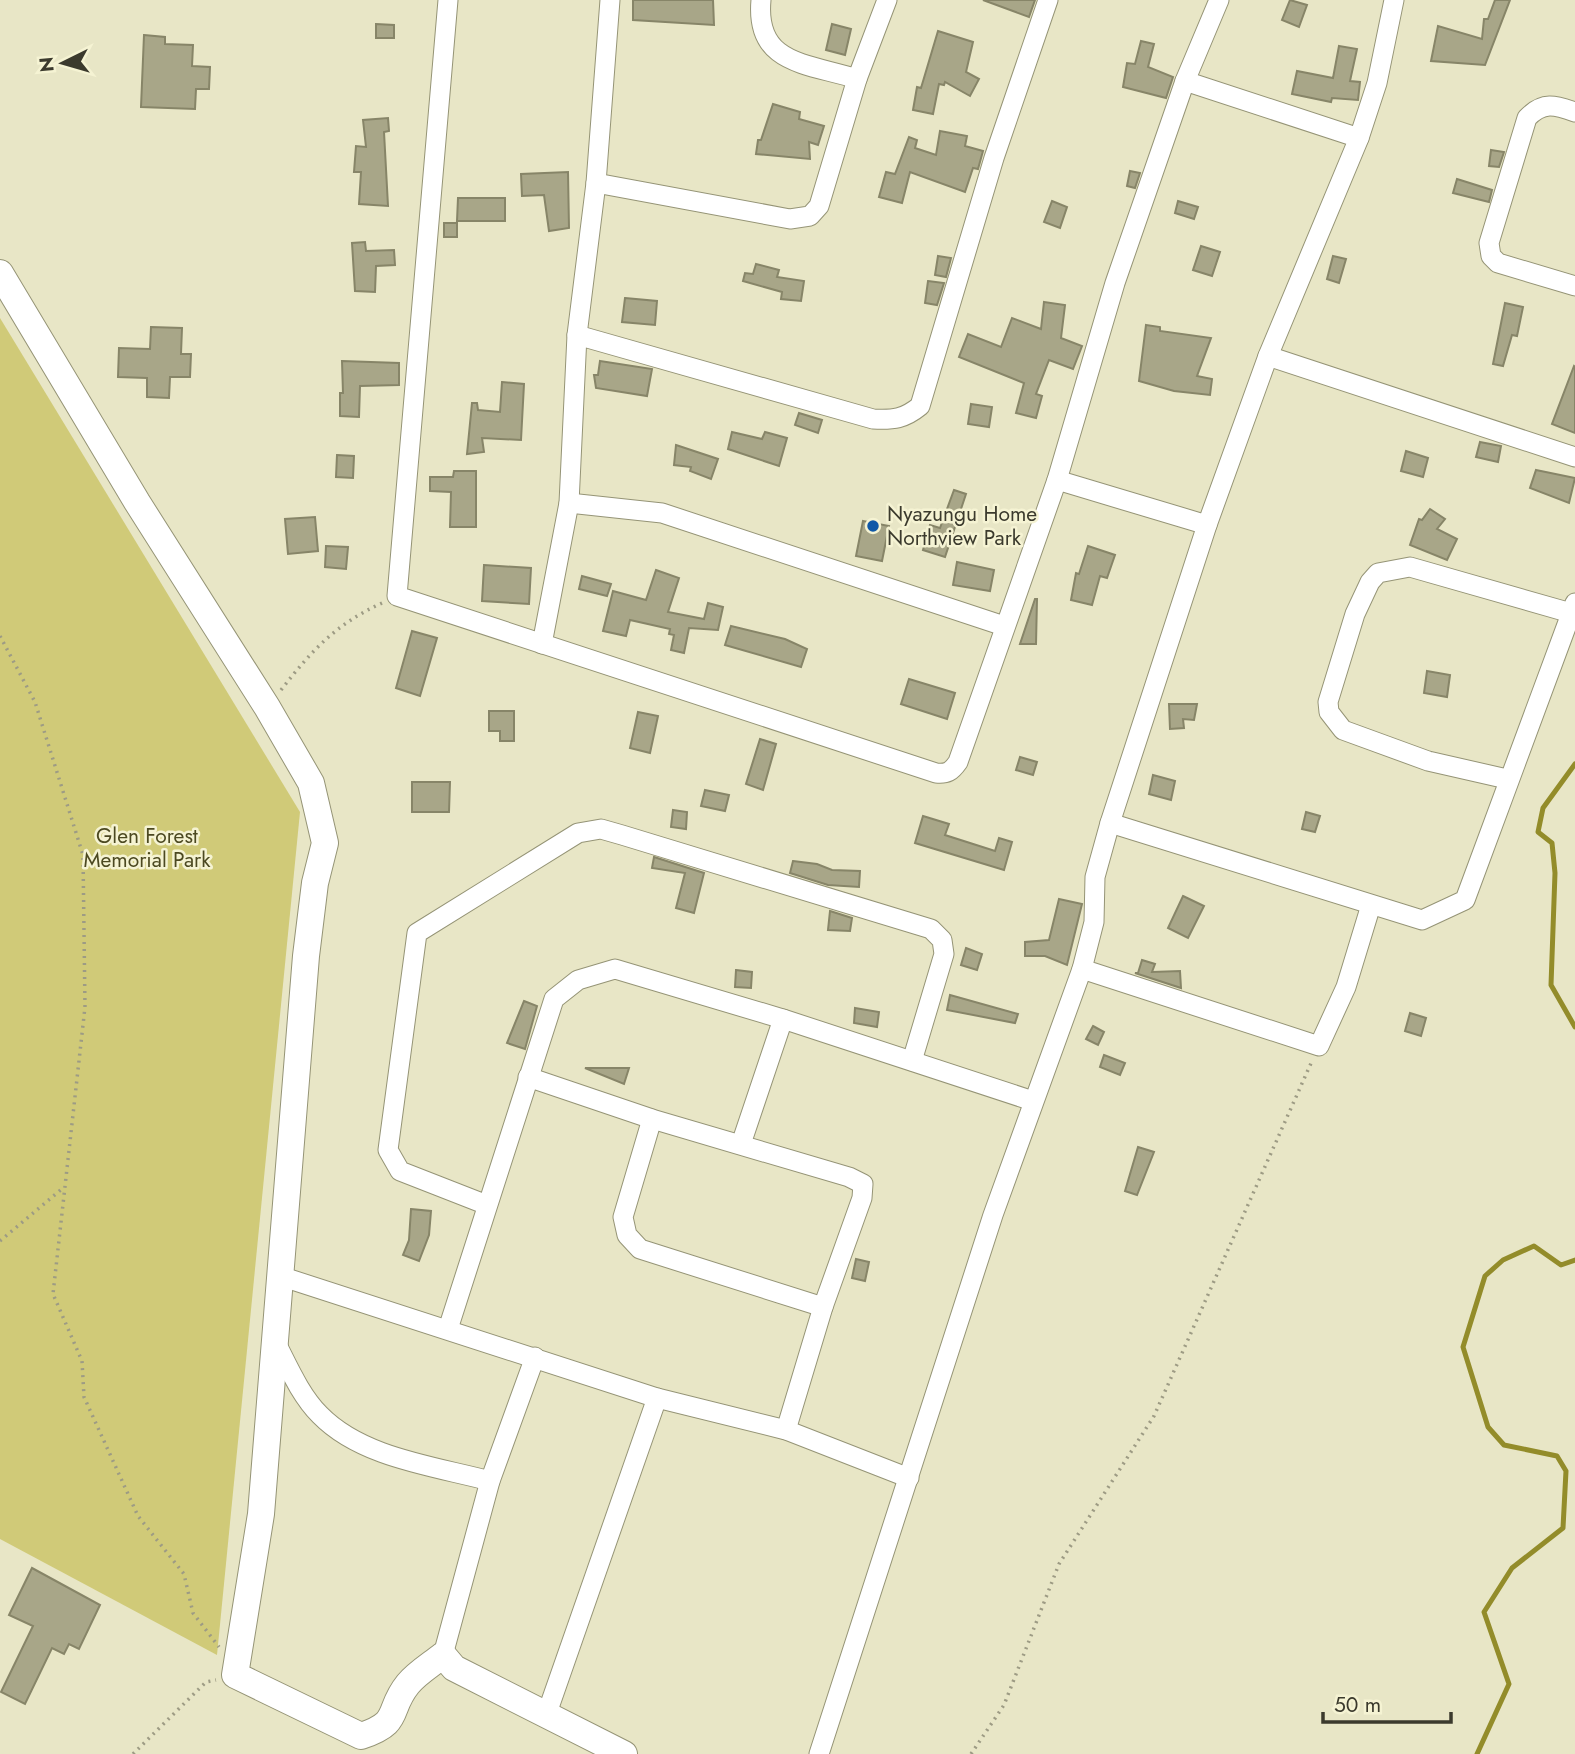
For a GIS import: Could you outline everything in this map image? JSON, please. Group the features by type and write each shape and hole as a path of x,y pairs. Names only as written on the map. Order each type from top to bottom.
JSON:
{"street":[{"path":"448,0 397,596 910,765 945,774 952,771 958,762 1057,480 1115,283 1185,81 1219,0"},
{"path":"542,644 569,503 577,335 596,183 610,0"},
{"path":"761,0 760,20 763,36 771,47 782,55 857,79"},
{"path":"596,183 790,219 810,216 819,206 857,79 887,0"},
{"path":"577,335 873,419 893,420 907,417 920,406 995,158 1048,0"},
{"path":"819,1754 1033,1101 1083,969 1094,922 1095,877 1110,823 1207,526 1268,356 1359,138 1377,83 1394,0"},
{"path":"1185,81 1359,138"},
{"path":"1575,112 1555,105 1544,105 1527,118 1489,243 1491,256 1498,263 1575,286"},
{"path":"0,273 137,502 267,707 311,783 325,843 315,883 306,956 261,1514 235,1675 361,1736 381,1729 392,1718 407,1685 443,1656 490,1481 535,1357"},
{"path":"1268,356 1575,457"},
{"path":"1057,480 1207,526"},
{"path":"569,503 662,513 1004,626"},
{"path":"1110,823 1422,920 1465,900 1507,779 1573,608 1410,567 1378,573 1370,582 1355,614 1328,702 1333,721 1343,730 1428,761 1507,779"},
{"path":"487,1205 400,1171 388,1150 417,933 579,833 601,829 930,929 942,940 944,954 912,1061"},
{"path":"1083,969 1319,1046 1346,987 1371,905"},
{"path":"448,1329 554,999 578,980 615,969 783,1019 1033,1101"},
{"path":"741,1144 783,1019"},
{"path":"528,1077 652,1119 849,1177 863,1184 862,1198 823,1307 786,1430"},
{"path":"652,1119 622,1217 627,1235 640,1249 823,1307"},
{"path":"280,1276 657,1398 786,1430 909,1478"},
{"path":"275,1339 293,1378 320,1415 360,1445 490,1481"},
{"path":"547,1713 657,1398"},
{"path":"443,1656 454,1668 624,1754"}],"path":[{"path":"267,707 306,658 350,618 397,596"},
{"path":"0,636 35,702 83,855 85,1007 53,1294 82,1360 84,1397 138,1516 184,1574 193,1612 220,1648 241,1649"},
{"path":"971,1754 1004,1705 1059,1564 1154,1416 1319,1046"},
{"path":"0,1241 64,1187"},
{"path":"132,1754 206,1682 235,1675"}],"green space":[{"name":"Glen Forest Memorial Park","path":"0,318 300,812 217,1655 0,1539"}],"building":[{"path":"633,0 713,0 714,25 633,20"},
{"path":"983,0 1035,0 1029,17"},
{"path":"1290,0 1307,5 1299,27 1282,20"},
{"path":"1495,0 1510,0 1485,65 1431,61 1438,26 1482,39 1484,19 1488,19"},
{"path":"376,24 394,25 394,38 376,38"},
{"path":"832,24 851,29 845,55 826,50"},
{"path":"938,31 973,42 966,72 979,79 970,96 945,82 944,85 939,84 933,114 913,110 917,87 921,88"},
{"path":"144,35 165,37 165,44 193,45 192,66 210,67 209,89 196,89 195,109 141,107"},
{"path":"1141,41 1154,44 1148,67 1173,77 1166,98 1123,87 1127,63 1135,64"},
{"path":"1339,46 1357,49 1350,81 1360,82 1358,100 1332,98 1331,102 1292,94 1297,71 1333,78"},
{"path":"773,104 800,112 799,119 824,126 818,145 809,142 810,159 756,154 758,140 761,140"},
{"path":"388,118 389,131 384,132 388,206 359,204 361,172 354,172 356,146 366,147 363,120"},
{"path":"940,131 967,136 965,146 983,151 978,169 973,168 965,192 910,172 902,203 879,197 886,172 895,174 909,137 917,140 915,148 936,155"},
{"path":"1491,150 1504,152 1499,167 1489,166"},
{"path":"1130,171 1140,173 1135,188 1127,186"},
{"path":"568,172 569,228 549,231 544,195 522,196 521,174"},
{"path":"1457,179 1492,190 1489,202 1453,193"},
{"path":"458,198 505,198 505,221 457,221"},
{"path":"1052,201 1067,207 1060,228 1044,222"},
{"path":"1178,201 1198,207 1194,219 1175,213"},
{"path":"444,223 457,223 457,237 444,237"},
{"path":"365,242 366,251 394,250 395,265 376,266 375,292 355,291 352,243"},
{"path":"1201,246 1220,252 1212,276 1193,270"},
{"path":"938,256 951,258 946,277 935,275"},
{"path":"1333,256 1346,259 1339,283 1327,279"},
{"path":"756,264 779,270 777,277 804,281 801,301 781,299 782,292 743,281 745,273 753,274"},
{"path":"928,281 944,283 937,305 925,303"},
{"path":"625,298 657,301 655,325 622,322"},
{"path":"1044,302 1065,305 1061,338 1082,346 1073,369 1049,360 1036,394 1042,396 1036,418 1016,413 1024,383 959,357 968,334 1001,347 1012,318 1041,329"},
{"path":"1505,303 1523,307 1517,336 1512,335 1503,366 1493,364"},
{"path":"1146,325 1160,327 1160,331 1211,338 1197,376 1212,379 1210,395 1174,391 1139,381"},
{"path":"151,327 182,328 181,354 191,354 190,377 170,377 169,398 147,397 147,378 118,377 119,348 150,349"},
{"path":"342,361 399,363 399,385 360,386 359,417 340,416 340,393 343,393"},
{"path":"600,361 652,369 647,396 596,388 594,375 598,375"},
{"path":"1575,367 1575,433 1552,424"},
{"path":"502,382 524,384 521,440 482,438 484,452 467,454 472,403 477,403 478,410 500,412"},
{"path":"971,404 992,407 989,427 968,424"},
{"path":"799,413 822,420 818,433 795,425"},
{"path":"732,432 762,439 765,432 787,438 779,466 728,449"},
{"path":"1480,442 1501,446 1498,462 1476,457"},
{"path":"676,445 718,459 711,479 690,471 691,467 674,465"},
{"path":"1406,451 1428,458 1423,477 1401,471"},
{"path":"337,455 354,456 353,478 336,477"},
{"path":"1536,470 1575,478 1569,503 1530,488"},
{"path":"454,471 476,471 476,527 450,527 451,492 430,491 430,477 453,477"},
{"path":"954,490 966,494 945,557 923,550 930,525 940,528"},
{"path":"1430,509 1445,519 1437,529 1457,539 1447,560 1410,545 1419,519 1422,520"},
{"path":"315,517 318,551 288,554 285,519"},
{"path":"863,521 889,526 882,561 856,556"},
{"path":"326,546 348,547 346,569 325,567"},
{"path":"1088,546 1115,555 1107,578 1100,576 1092,605 1071,600 1076,573 1079,574"},
{"path":"957,562 994,570 990,591 953,585"},
{"path":"484,565 531,568 529,604 482,601"},
{"path":"656,570 679,578 668,612 704,619 708,603 723,607 718,630 689,628 684,653 671,650 674,635 669,634 670,629 630,620 626,636 603,631 613,591 646,600"},
{"path":"582,576 611,584 607,596 579,589"},
{"path":"1035,599 1036,644 1020,644"},
{"path":"731,626 785,639 807,649 801,667 725,645"},
{"path":"412,631 437,638 420,696 396,688"},
{"path":"1427,671 1450,675 1447,697 1424,693"},
{"path":"909,679 955,693 947,719 901,704"},
{"path":"1169,704 1197,704 1194,720 1183,719 1184,728 1170,729"},
{"path":"489,711 514,711 514,741 500,741 500,731 489,731"},
{"path":"638,712 658,716 650,753 630,748"},
{"path":"760,739 776,744 763,790 746,784"},
{"path":"1020,757 1037,762 1033,775 1016,770"},
{"path":"1153,775 1175,781 1171,800 1149,794"},
{"path":"412,782 450,782 449,812 412,812"},
{"path":"705,790 729,795 725,811 701,806"},
{"path":"673,810 687,812 686,829 671,827"},
{"path":"1306,812 1320,816 1315,832 1302,829"},
{"path":"923,816 949,824 945,835 995,851 999,838 1012,842 1004,870 915,843"},
{"path":"654,857 704,873 694,913 676,908 685,873 652,868"},
{"path":"793,861 817,864 832,870 860,871 859,887 828,885 790,873"},
{"path":"1183,896 1204,906 1188,938 1168,928"},
{"path":"1059,899 1082,904 1067,965 1045,956 1025,956 1025,942 1049,940"},
{"path":"830,911 852,918 850,931 828,930"},
{"path":"966,948 982,954 977,970 961,965"},
{"path":"1142,960 1155,964 1152,972 1180,971 1181,988 1135,973 1138,973"},
{"path":"736,970 752,972 751,988 735,987"},
{"path":"950,995 1018,1014 1015,1023 947,1010"},
{"path":"524,1001 537,1006 525,1049 507,1043"},
{"path":"855,1008 879,1012 877,1027 854,1023"},
{"path":"1410,1013 1426,1018 1421,1036 1405,1031"},
{"path":"1093,1026 1104,1032 1098,1045 1086,1039"},
{"path":"1104,1055 1125,1063 1120,1075 1100,1067"},
{"path":"585,1068 629,1068 624,1084"},
{"path":"1138,1147 1154,1152 1137,1195 1125,1191"},
{"path":"411,1209 431,1211 429,1235 419,1261 403,1255 409,1240"},
{"path":"856,1259 869,1262 865,1281 852,1278"},
{"path":"32,1568 100,1605 79,1649 69,1644 64,1654 52,1648 25,1704 1,1692 33,1626 9,1615"}],"waterway":[{"path":"1575,764 1543,808 1538,832 1552,843 1555,873 1551,985 1575,1027"},
{"path":"1477,1754 1509,1684 1484,1612 1512,1568 1563,1528 1566,1471 1557,1456 1504,1445 1488,1427 1463,1347 1485,1276 1503,1260 1534,1246 1561,1265 1575,1260"}],"place":[{"name":"Nyazungu Home Northview Park","path":"873,526"}]}
